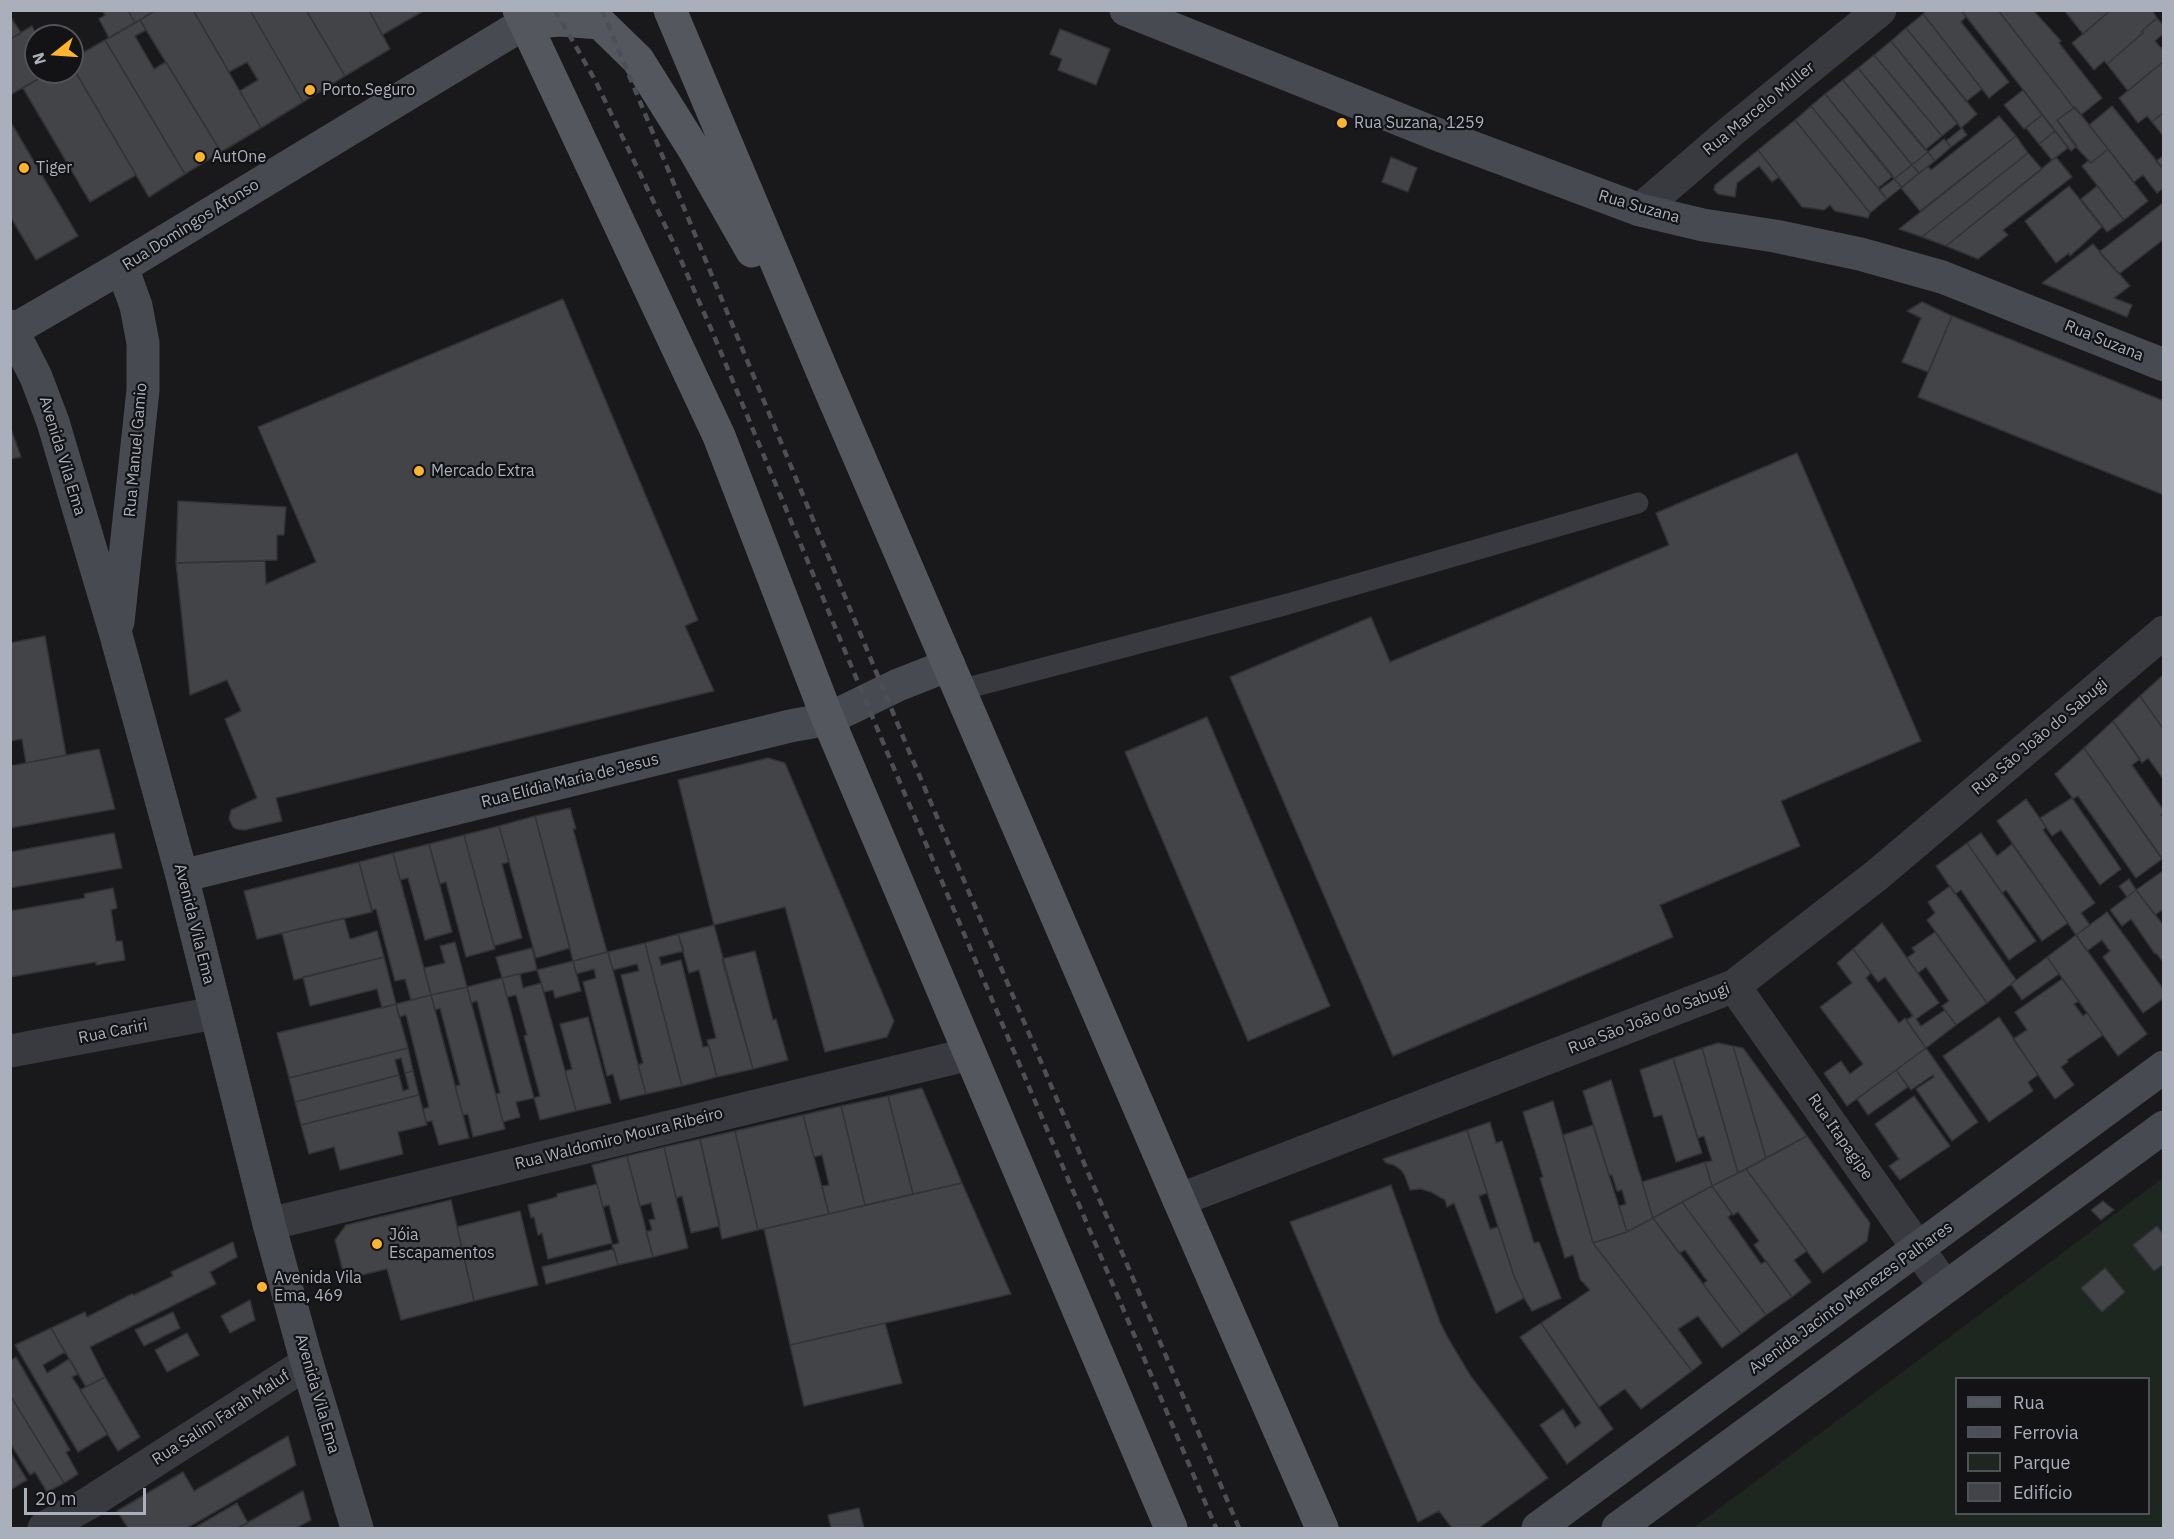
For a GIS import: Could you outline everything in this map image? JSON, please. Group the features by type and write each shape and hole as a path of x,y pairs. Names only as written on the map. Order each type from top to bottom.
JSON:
{"main road":[{"path":"670,10 826,380 1322,1528"},
{"name":"Rua Suzana","path":"1126,10 1431,132 1640,210 1703,225 1775,236 1860,254 1942,277 2163,365"},
{"path":"522,16 600,23 638,60 695,151 826,380"},
{"path":"522,16 587,159 719,436 828,719 1171,1528"},
{"name":"Rua Domingos Afonso","path":"11,330 122,267 522,16"},
{"name":"Rua Manuel Gamio","path":"116,635 143,390 143,343 136,306 122,267"},
{"name":"Avenida Vila Ema","path":"11,330 36,377 53,422 116,635 182,876 269,1224 307,1363 357,1528"},
{"name":"Rua Elídia Maria de Jesus","path":"182,876 790,726 828,719 898,685 955,678"},
{"name":"Avenida Jacinto Menezes Palhares","path":"1538,1528 2163,1067"},
{"path":"1618,1528 2163,1127"}],"street":[{"name":"Rua Marcelo Müller","path":"1640,210 1729,133 1880,10"},
{"name":"Rua São João do Sabugi","path":"1179,1200 1734,986 1877,875 2163,632"},
{"name":"Rua Itapagipe","path":"1734,986 1945,1287"},
{"name":"Rua Cariri","path":"10,1051 215,1013"},
{"name":"Rua Waldomiro Moura Ribeiro","path":"269,1224 970,1054"},
{"name":"Rua Salim Farah Maluf","path":"44,1528 89,1503 307,1363"}],"lane":[{"path":"955,678 1288,604 1638,503"}],"green space":[{"path":"2163,1178 2163,1528 1693,1528"}],"building":[{"path":"102,10 128,10 135,23 109,38 99,19 105,15"},
{"path":"128,10 156,10 135,23"},
{"path":"156,10 193,10 261,128 221,152 140,20"},
{"path":"193,10 250,10 303,102 261,128 240,91 258,80 247,62 229,72"},
{"path":"250,10 306,10 345,76 303,102"},
{"path":"306,10 369,10 390,49 345,76"},
{"path":"369,10 425,10 382,35"},
{"path":"1927,10 1961,10 1966,17 1961,22 2009,82 1989,98 1923,14"},
{"path":"1961,10 1998,10 2074,108 2057,120 2077,146 2071,151"},
{"path":"1998,10 2033,10 2061,41 2059,43 2102,98 2081,115"},
{"path":"2064,10 2111,10 2083,34"},
{"path":"2111,10 2152,10 2157,18 2107,64 2104,61 2094,70 2072,43"},
{"path":"1923,14 1982,89 1967,101 1906,28"},
{"path":"10,16 21,33 10,39"},
{"path":"2157,18 2164,26 2164,33 2155,41 2161,48 2164,46 2164,61 2128,91 2107,64"},
{"path":"140,20 146,30 135,36 154,69 166,62 221,152 185,174 105,40"},
{"path":"1906,28 1977,114 1961,128 1891,41"},
{"path":"1060,29 1110,49 1096,85 1058,70 1062,59 1050,54"},
{"path":"24,31 24,84 29,84 10,95 10,39"},
{"path":"105,40 185,174 149,197 83,84 84,52"},
{"path":"1891,41 1958,123 1942,136 1874,55"},
{"path":"1874,55 1942,136 1925,150 1858,68"},
{"path":"2164,61 2164,112 2152,122 2147,116 2138,123 2119,98"},
{"path":"1858,68 1928,152 1912,165 1843,80"},
{"path":"1843,80 1912,165 1894,179 1825,94"},
{"path":"30,84 83,84 136,175 90,202 23,88"},
{"path":"2023,90 2042,115 2024,129 2004,105"},
{"path":"1825,94 1893,176 1878,188 1811,106"},
{"path":"1811,106 1887,199 1870,213 1795,120"},
{"path":"2112,106 2164,170 2164,188 2157,193 2143,175 2134,182 2089,125"},
{"path":"2075,107 2108,149 2091,163 2076,147 2057,120"},
{"path":"2164,112 2164,137 2152,122"},
{"path":"2042,115 2055,131 2039,144 2026,128"},
{"path":"1999,116 2016,136 1920,211 1901,188 1928,166 1931,170"},
{"path":"1795,120 1870,213 1868,218 1835,211 1830,205 1824,210 1802,207 1758,150"},
{"name":"Tiger","path":"10,121 78,236 36,260 10,216"},
{"path":"1962,128 1967,135 1951,147 1946,141"},
{"path":"2055,131 2068,148 2052,160 2039,144"},
{"path":"2016,136 2028,153 1922,237 1899,229"},
{"path":"1944,139 1951,147 1935,161 1928,152"},
{"path":"2108,149 2148,201 2124,220 2082,166 2088,161 2091,163"},
{"path":"1758,150 1779,177 1772,182 1759,166 1737,183 1735,197 1718,194 1714,190 1715,185"},
{"path":"1928,152 1935,161 1919,173 1912,165"},
{"path":"2028,153 2042,169 1946,246 1922,237"},
{"path":"2164,155 2164,170 2156,161"},
{"path":"1391,157 1417,168 1408,192 1382,182"},
{"path":"2056,157 2072,177 2003,230 2008,235 1978,259 1946,246"},
{"path":"1912,165 1919,173 1902,187 1894,179"},
{"path":"1894,179 1902,187 1887,199 1879,190"},
{"path":"2069,186 2102,227 2070,256 2069,253 2056,263 2025,221"},
{"path":"2097,186 2124,220 2107,232 2081,199"},
{"path":"2164,202 2164,239 2119,274 2099,252"},
{"path":"2093,244 2130,286 2114,298 2132,305 2127,317 2042,283"},
{"path":"563,299 698,620 685,626 714,691 276,798 282,821 245,830 236,829 229,819 231,810 257,798 225,719 241,711 227,680 190,695 176,563 265,561 266,584 316,562 258,427"},
{"path":"1922,302 1952,316 1928,372 1902,362 1921,318 1907,311"},
{"path":"1952,316 2164,401 2164,495 1918,397"},
{"path":"10,426 21,457 10,459"},
{"path":"1797,453 1921,741 1781,801 1800,846 1660,905 1673,937 1393,1056 1230,677 1371,617 1390,662 1669,545 1656,513"},
{"path":"178,501 286,507 284,535 277,535 277,560 176,563"},
{"path":"45,636 66,755 26,763 22,739 10,741 10,643"},
{"path":"2162,676 2164,678 2164,730 2140,696"},
{"path":"2140,696 2164,730 2164,780 2148,758 2142,763 2113,721"},
{"path":"1207,717 1330,1006 1248,1041 1125,752"},
{"path":"2113,721 2140,759 2132,765 2164,811 2161,815 2164,818 2164,861 2084,748"},
{"path":"2084,748 2162,859 2136,878 2078,796 2073,799 2055,774"},
{"path":"99,749 115,809 10,828 10,766"},
{"path":"768,758 785,763 894,1021 887,1037 825,1052 785,907 714,925 678,780"},
{"path":"2072,798 2121,869 2100,885 2061,830 2052,836 2040,818"},
{"path":"2026,799 2046,827 2043,830 2095,903 2081,913 2090,925 2076,935 1997,821"},
{"path":"570,808 576,829 573,829 607,952 573,961 535,816"},
{"path":"535,816 570,948 536,958 499,826"},
{"path":"499,826 509,862 502,864 522,938 494,946 464,835"},
{"path":"114,833 122,868 10,888 10,852"},
{"path":"1981,833 1997,856 2012,844 2068,923 2042,941 2006,890 2002,893 1967,843"},
{"path":"464,835 495,949 466,957 446,882 440,884 429,844"},
{"path":"1967,843 2036,941 2009,960 1961,890 1955,894 1936,866"},
{"path":"429,844 452,932 425,940 408,878 400,880 393,853"},
{"path":"393,853 431,995 411,1000 405,979 395,981 376,909 372,910 359,862"},
{"path":"359,862 372,912 257,939 244,891"},
{"path":"2164,870 2164,912 2162,910 2155,915 2136,890"},
{"path":"2129,879 2136,890 2127,897 2119,886"},
{"path":"1950,886 2016,980 1987,1003 1927,920 1935,913 1928,902"},
{"path":"113,888 117,908 111,910 116,941 122,941 125,960 96,965 96,962 10,977 10,911 85,898 84,894"},
{"path":"2136,890 2164,926 2164,963 2155,954 2131,919 2122,926 2110,910"},
{"path":"2107,912 2164,990 2164,998 2143,1013 2103,957 2110,951 2102,940 2087,951 2076,935"},
{"path":"344,918 350,939 377,931 384,957 294,980 282,933"},
{"path":"1882,923 1939,1003 1916,1019 1921,1026 1945,1010 1956,1025 1926,1048 1906,1020 1913,1016 1885,977 1878,982 1853,949"},
{"path":"714,925 753,1069 717,1077 707,1040 716,1038 699,970 689,973 678,934"},
{"path":"1935,932 1987,1003 1956,1025 1942,1006 1949,1001 1926,967 1918,973 1907,958 1915,952 1912,948"},
{"path":"678,934 684,951 659,957 661,965 681,960 703,1047 709,1046 717,1077 682,1086 645,943"},
{"path":"2076,935 2147,1034 2118,1056 2047,957"},
{"path":"455,942 467,987 431,995 424,968 445,963 440,946"},
{"path":"645,943 682,1086 646,1094 638,1065 643,1063 621,975 639,971 637,964 613,970 608,952"},
{"path":"532,948 537,970 502,978 496,957"},
{"path":"1853,949 1871,973 1866,978 1899,1023 1905,1018 1926,1048 1847,1106 1824,1073 1841,1061 1850,1074 1863,1064 1820,1007 1852,983 1837,963"},
{"path":"755,951 773,1020 776,1019 788,1060 753,1069 722,959"},
{"path":"608,952 646,1094 620,1100 613,1074 607,1076 583,982 596,978 594,969 576,974 573,961"},
{"path":"384,957 396,1004 382,1008 377,989 310,1006 303,977"},
{"path":"2047,957 2059,974 2022,1000 2011,984"},
{"path":"573,961 581,991 555,998 553,990 544,992 537,970"},
{"path":"520,974 523,988 541,983 576,1111 540,1120 534,1098 540,1096 524,1036 527,1035 516,995 507,997 502,978"},
{"path":"502,978 534,1098 516,1102 520,1117 503,1122 496,1094 500,1093 477,1001 471,1003 467,987"},
{"path":"2062,979 2079,1001 2074,1004 2083,1016 2087,1013 2103,1035 2067,1060 2068,1062 2061,1067 2074,1085 2055,1099 2013,1039 2027,1030 2015,1012"},
{"path":"467,987 505,1129 473,1137 468,1114 463,1115 455,1086 460,1085 440,1008 435,1010 431,995"},
{"path":"431,995 469,1138 439,1145 432,1121 426,1122 423,1109 429,1107 406,1015 399,1017 396,1004"},
{"path":"396,1004 408,1048 289,1078 277,1033"},
{"path":"588,1017 611,1103 576,1111 565,1071 572,1069 560,1024"},
{"path":"1999,1017 2038,1075 2028,1082 2033,1091 1989,1122 1943,1056"},
{"path":"1718,1043 1733,1046 1766,1158 1738,1173 1702,1048"},
{"path":"1733,1046 1743,1048 1807,1136 1766,1158"},
{"path":"408,1048 413,1071 405,1073 401,1058 395,1060 399,1075 295,1102 289,1078"},
{"path":"1702,1048 1738,1173 1712,1186 1705,1162 1712,1161 1704,1136 1698,1138 1673,1058"},
{"path":"1926,1048 1978,1122 1952,1141 1916,1089 1934,1077 1933,1075 1911,1090 1896,1070"},
{"path":"1673,1058 1702,1153 1676,1162 1662,1115 1654,1117 1640,1070"},
{"path":"1896,1070 1908,1087 1868,1115 1857,1099"},
{"path":"413,1071 419,1095 301,1125 295,1102 399,1075 403,1091 409,1089 405,1073"},
{"path":"1611,1080 1653,1218 1627,1232 1619,1206 1626,1204 1622,1190 1617,1191 1612,1175 1609,1175 1583,1091"},
{"path":"922,1088 962,1183 913,1194 888,1096"},
{"path":"419,1095 427,1125 398,1132 403,1154 340,1170 334,1147 309,1154 301,1125"},
{"path":"888,1096 913,1194 865,1205 841,1106"},
{"path":"1914,1096 1950,1146 1900,1180 1889,1166 1899,1159 1875,1124"},
{"path":"1553,1101 1593,1243 1692,1371 1641,1409 1625,1389 1599,1407 1541,1323 1590,1290 1580,1279 1573,1255 1565,1258 1540,1178 1543,1177 1523,1112"},
{"path":"841,1106 865,1205 829,1214 822,1186 829,1185 822,1155 814,1157 803,1115"},
{"path":"803,1115 829,1214 758,1230 735,1131"},
{"path":"1490,1122 1496,1143 1502,1141 1534,1243 1539,1242 1561,1298 1532,1311 1514,1276 1467,1130"},
{"path":"1593,1125 1627,1232 1593,1243 1563,1135"},
{"path":"1467,1130 1487,1193 1479,1196 1490,1229 1498,1227 1514,1276 1524,1298 1496,1313 1454,1203 1447,1207 1445,1200 1431,1192 1421,1189 1410,1190 1401,1170 1386,1163 1383,1159"},
{"path":"735,1131 758,1230 722,1239 700,1139"},
{"path":"1807,1136 1870,1223 1867,1241 1823,1273 1746,1169"},
{"path":"700,1139 720,1226 691,1233 682,1196 676,1198 664,1147"},
{"path":"664,1147 688,1248 653,1257 646,1232 652,1230 649,1220 655,1219 651,1203 640,1206 627,1156"},
{"path":"627,1156 653,1257 618,1265 612,1245 619,1243 609,1205 603,1207 592,1165"},
{"path":"1705,1162 1712,1186 1653,1218 1642,1182"},
{"path":"1746,1169 1807,1251 1794,1260 1811,1282 1792,1297 1754,1245 1759,1241 1738,1212 1733,1215 1712,1186"},
{"path":"962,1183 1011,1294 790,1345 764,1229"},
{"path":"597,1184 612,1243 548,1259 542,1233 538,1235 534,1217 531,1218 528,1205 557,1197 557,1194"},
{"path":"1391,1185 1440,1322 1448,1338 1470,1375 1548,1478 1479,1528 1452,1528 1439,1511 1418,1522 1290,1222"},
{"path":"1712,1186 1732,1214 1728,1217 1761,1264 1766,1261 1792,1297 1766,1315 1682,1202"},
{"path":"451,1200 474,1301 401,1320 387,1269 345,1279 335,1240 346,1225"},
{"path":"2103,1201 2114,1210 2101,1220 2091,1210"},
{"path":"1682,1202 1766,1315 1741,1334 1703,1284 1707,1281 1685,1250 1679,1253 1653,1218"},
{"path":"520,1211 538,1285 474,1301 457,1227"},
{"path":"1653,1218 1741,1334 1722,1348 1698,1316 1678,1329 1702,1363 1692,1371 1593,1243 1627,1232"},
{"path":"2157,1226 2164,1235 2164,1264 2154,1271 2133,1245"},
{"path":"233,1242 237,1257 210,1272 216,1284 90,1347 105,1377 86,1387 51,1328 85,1312 87,1317 134,1295 173,1276 171,1272"},
{"path":"614,1249 618,1265 546,1284 542,1267"},
{"path":"2105,1268 2125,1292 2102,1312 2081,1288"},
{"path":"250,1300 255,1320 230,1333 221,1316"},
{"path":"173,1312 180,1328 144,1346 135,1330"},
{"path":"885,1323 902,1383 804,1406 790,1345"},
{"path":"1541,1323 1613,1429 1567,1464 1540,1425 1563,1409 1575,1428 1581,1423 1520,1337"},
{"path":"51,1328 65,1352 43,1365 47,1373 69,1359 78,1374 72,1377 108,1434 78,1452 15,1345"},
{"path":"187,1333 199,1355 167,1372 155,1350"},
{"path":"16,1357 70,1450 66,1452 78,1474 64,1483 10,1395 10,1361"},
{"path":"105,1377 140,1437 118,1451 80,1390"},
{"path":"10,1395 64,1483 47,1492 35,1472 30,1475 10,1443"},
{"path":"288,1436 296,1465 187,1528 128,1528 117,1511 183,1472 194,1491"},
{"path":"10,1452 27,1480 10,1490"},
{"path":"303,1491 311,1520 296,1528 238,1528"},
{"path":"237,1503 248,1523 238,1528 194,1528"},
{"path":"859,1508 864,1528 831,1528 828,1515"}],"railway":[{"path":"555,10 595,80 673,242 712,331 887,752 1216,1528"},
{"path":"602,10 906,744 1239,1528"}],"place":[{"name":"Porto.Seguro","path":"310,90"},
{"name":"Rua Suzana, 1259","path":"1342,123"},
{"name":"AutOne","path":"200,157"},
{"name":"Tiger","path":"24,168"},
{"name":"Mercado Extra","path":"419,471"},
{"name":"Jóia Escapamentos","path":"377,1244"},
{"name":"Avenida Vila Ema, 469","path":"262,1287"}]}
